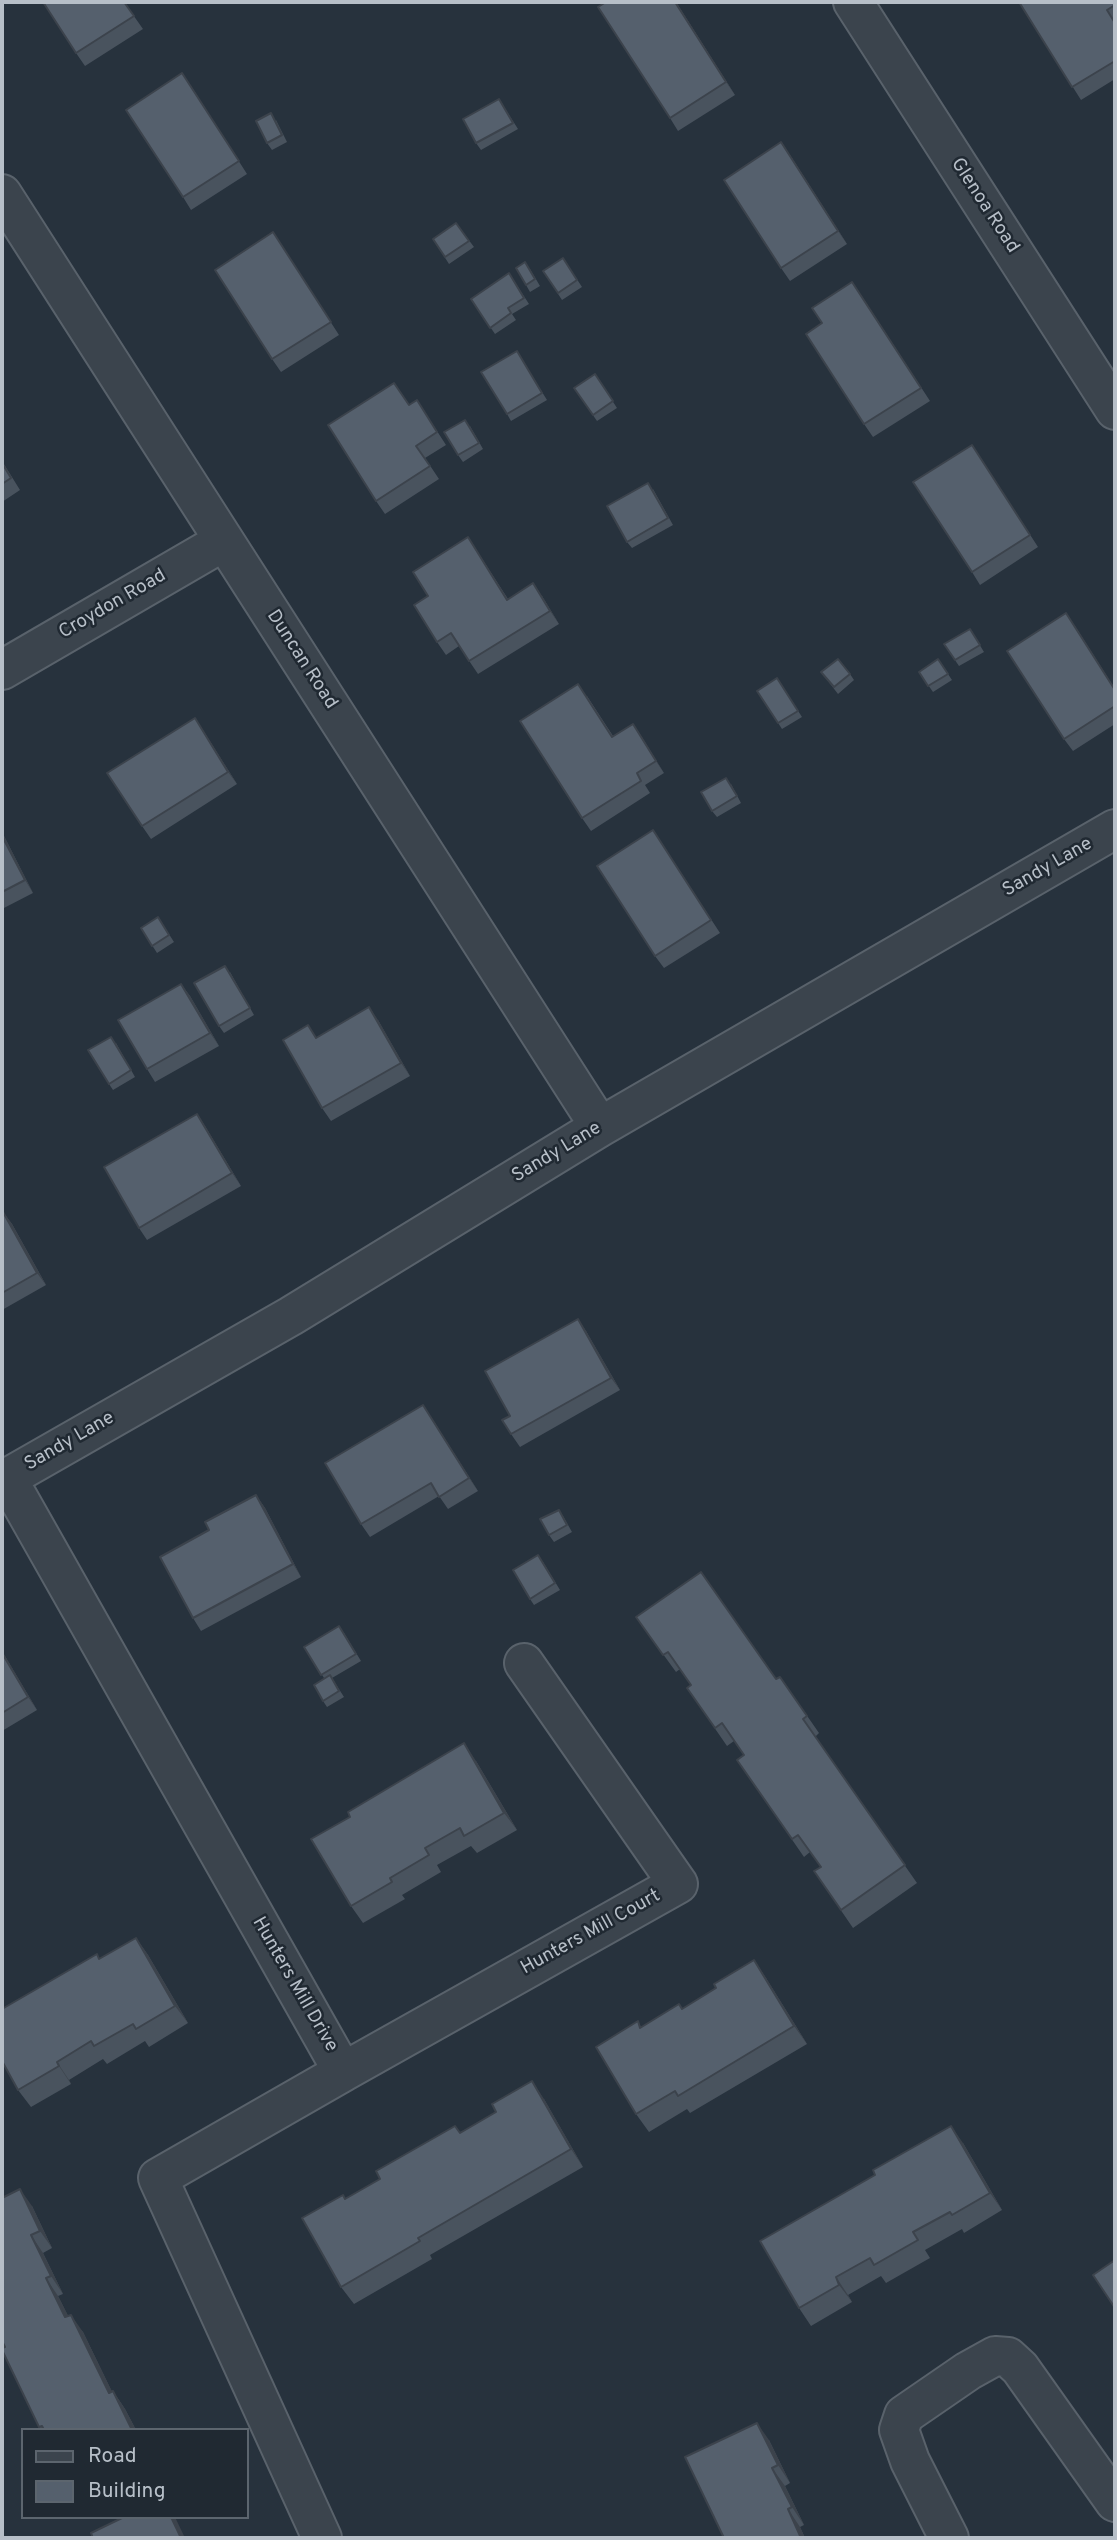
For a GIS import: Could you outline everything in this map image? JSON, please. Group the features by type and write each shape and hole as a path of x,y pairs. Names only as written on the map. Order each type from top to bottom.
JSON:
{"street":[{"name":"Glenoa Road","path":"853,2 1115,410"},
{"name":"Duncan Road","path":"2,194 600,1127"},
{"name":"Croydon Road","path":"2,670 224,541"},
{"name":"Sandy Lane","path":"4,1479 291,1316 600,1127 1115,829"},
{"name":"Hunters Mill Drive","path":"4,1479 343,2072 158,2178 322,2538"},
{"name":"Hunters Mill Court","path":"343,2072 678,1884 524,1662"},
{"path":"949,2538 909,2460 899,2430 904,2415 968,2371 995,2356 1008,2357 1020,2368 1115,2502"}],"building":[{"path":"43,2 124,2 134,16 76,53"},
{"path":"606,2 675,2 726,82 670,118 598,7"},
{"path":"1019,2 1115,2 1115,5 1107,10 1115,23 1115,61 1072,87"},
{"path":"182,73 239,161 183,197 126,110"},
{"path":"499,99 513,123 476,143 463,119"},
{"path":"271,113 282,135 267,143 256,121"},
{"path":"781,142 838,231 781,268 724,180"},
{"path":"456,223 469,241 445,257 433,239"},
{"path":"273,232 331,322 272,359 215,270"},
{"path":"563,258 577,280 558,293 543,271"},
{"path":"525,262 535,279 526,285 516,268"},
{"path":"509,273 524,298 508,308 511,313 490,328 471,299"},
{"path":"852,282 921,388 864,424 806,334 822,323 812,308"},
{"path":"517,351 542,393 507,414 481,372"},
{"path":"595,374 613,401 593,415 574,388"},
{"path":"394,383 409,405 417,400 437,432 416,446 430,466 376,501 328,425"},
{"path":"465,420 479,443 458,455 444,432"},
{"path":"972,445 1030,535 972,572 913,482"},
{"path":"2,463 11,478 2,484"},
{"path":"648,483 668,518 627,542 607,506"},
{"path":"468,537 507,600 533,583 550,611 469,661 451,633 437,642 414,605 428,596 413,572"},
{"path":"1066,613 1115,690 1115,706 1064,739 1007,651"},
{"path":"970,629 980,645 955,660 944,644"},
{"path":"838,659 850,674 834,687 821,672"},
{"path":"938,659 948,674 928,686 919,672"},
{"path":"777,678 798,711 778,723 757,691"},
{"path":"578,684 612,737 633,724 656,761 637,773 641,781 582,818 520,721"},
{"path":"195,718 228,772 142,826 107,773"},
{"path":"726,778 737,796 712,811 701,792"},
{"path":"653,830 711,920 655,956 597,866"},
{"path":"2,836 25,880 2,892"},
{"path":"158,917 169,935 152,946 141,928"},
{"path":"225,966 250,1008 219,1026 194,983"},
{"path":"181,984 210,1033 147,1069 118,1020"},
{"path":"369,1007 401,1063 322,1108 283,1040 308,1025 316,1038"},
{"path":"111,1037 131,1070 109,1084 88,1050"},
{"path":"197,1114 232,1173 139,1228 104,1167"},
{"path":"2,1213 37,1273 2,1293"},
{"path":"578,1319 611,1378 511,1434 502,1420 510,1416 485,1371"},
{"path":"423,1405 469,1478 439,1497 431,1483 361,1524 325,1463"},
{"path":"256,1495 293,1564 193,1618 160,1557 209,1530 205,1522"},
{"path":"559,1510 567,1525 549,1535 540,1519"},
{"path":"538,1555 555,1583 530,1599 513,1570"},
{"path":"701,1572 776,1679 780,1677 807,1716 803,1719 905,1865 841,1910 814,1871 821,1867 798,1835 792,1839 737,1760 744,1755 722,1723 715,1728 687,1688 691,1685 668,1652 663,1655 636,1617"},
{"path":"339,1626 356,1654 321,1675 304,1647"},
{"path":"2,1653 28,1697 2,1713"},
{"path":"330,1675 339,1691 323,1701 314,1685"},
{"path":"464,1743 504,1813 464,1836 460,1828 425,1848 429,1855 390,1878 392,1882 351,1906 311,1839 350,1817 348,1812"},
{"path":"136,1938 175,2006 136,2029 133,2024 94,2046 91,2041 57,2062 59,2066 18,2090 2,2061 2,2009 97,1954 99,1959"},
{"path":"754,1960 794,2026 678,2096 675,2091 636,2114 596,2047 638,2021 640,2028 679,2004 682,2009 716,1988 714,1984"},
{"path":"532,2081 571,2149 418,2238 420,2241 341,2287 302,2218 343,2195 345,2199 380,2179 376,2171 455,2126 460,2133 496,2112 492,2104"},
{"path":"951,2126 990,2193 952,2215 950,2212 913,2232 918,2240 874,2265 870,2258 836,2277 839,2285 799,2308 760,2241 875,2175 873,2170"},
{"path":"20,2189 40,2231 31,2235 51,2276 46,2278 65,2317 71,2315 109,2393 113,2391 131,2428 39,2427 2,2350 5,2347 2,2341 2,2198"},
{"path":"1115,2260 1115,2308 1093,2275"},
{"path":"757,2423 778,2465 772,2468 792,2507 788,2509 801,2538 724,2538 685,2457"},
{"path":"120,2519 172,2519 181,2538 93,2538 91,2533"}]}
